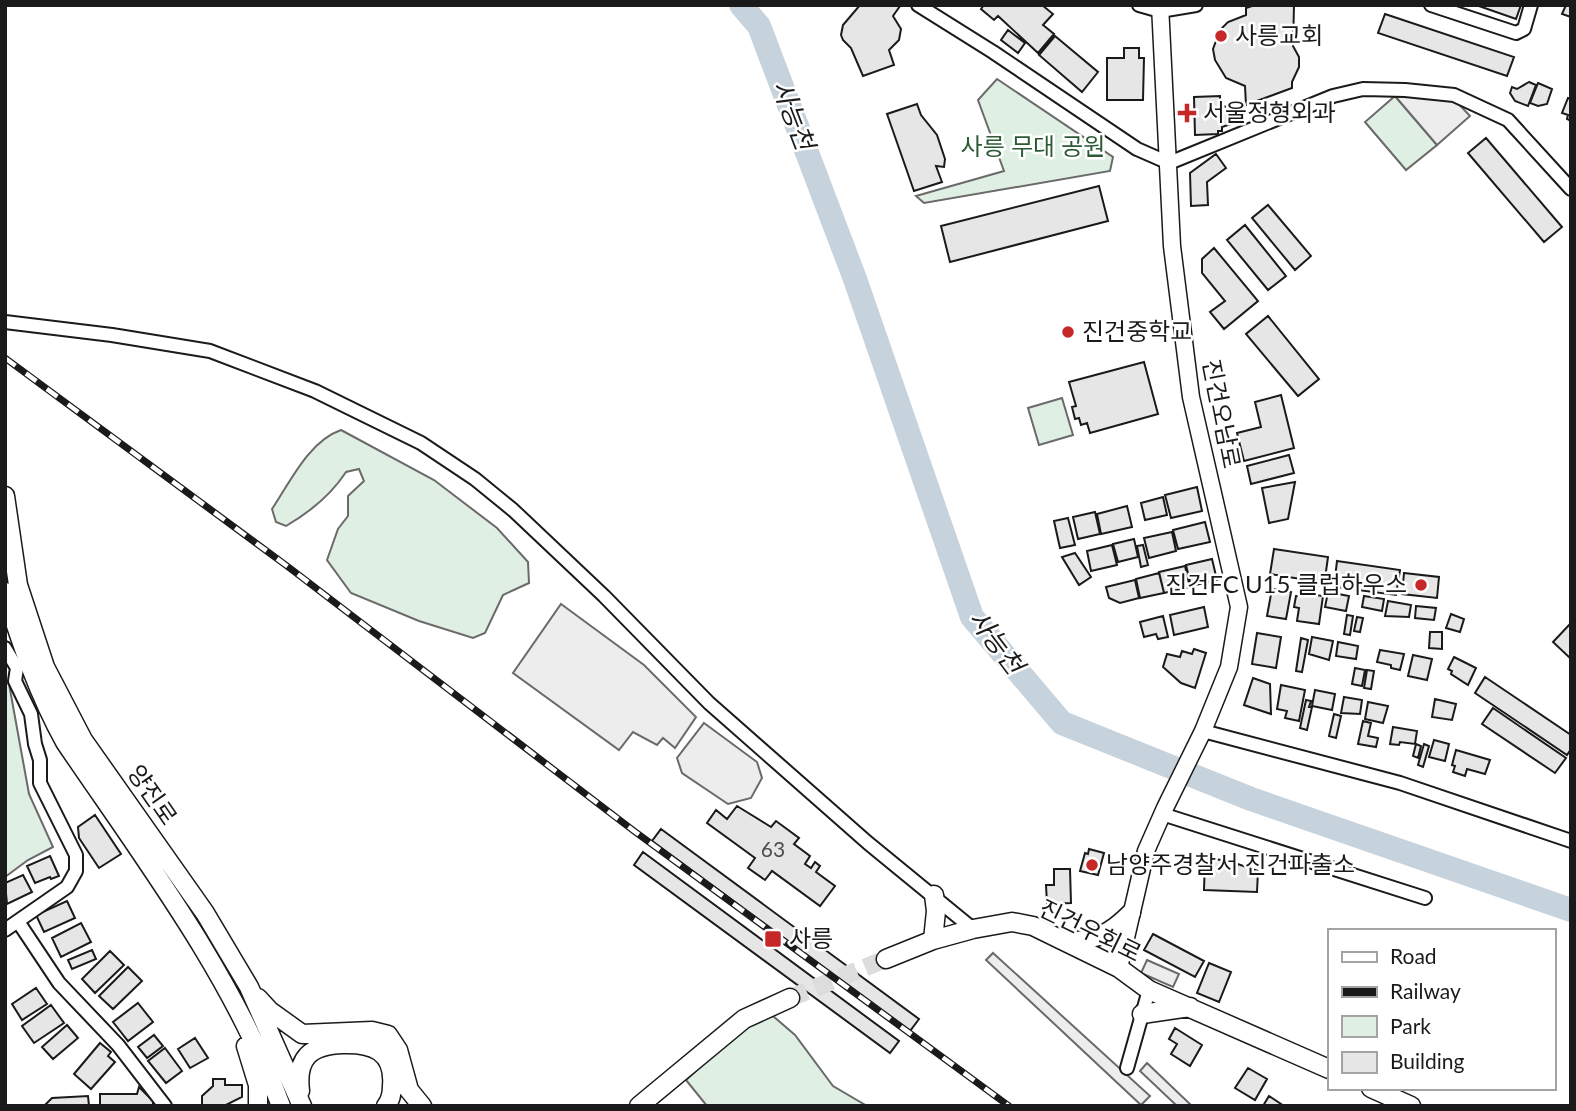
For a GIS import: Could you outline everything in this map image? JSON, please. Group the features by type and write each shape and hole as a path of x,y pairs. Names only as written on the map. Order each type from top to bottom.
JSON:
{"main road":[{"name":"양진로","path":"5,496 18,585 45,667 83,740 205,913 249,987 301,1104"},
{"name":"양진로","path":"5,592 11,628 45,705 65,742 207,956 242,1018 268,1071 281,1106"},
{"path":"933,940 936,911 934,895"},
{"path":"1068,942 1095,940 1113,930 1131,913"},
{"name":"진건우회로","path":"886,959 933,940 973,929 1013,922 1033,926 1119,968 1149,990 1328,1069"},
{"path":"249,987 270,1011 302,1034 372,1031 388,1035 398,1050 409,1090 422,1106"},
{"path":"639,1106 744,1019 790,998"},
{"path":"1142,1014 1190,1007"},
{"path":"242,1018 243,1037 258,1085 258,1106"},
{"path":"301,1104 298,1075 305,1058 315,1048 329,1044 353,1044 370,1045 384,1055 393,1082 391,1100 386,1106"},
{"path":"1375,1090 1411,1106"}],"street":[{"path":"918,5 1137,149 1170,163 1333,96 1363,89 1405,90 1454,95 1508,120 1571,189"},
{"path":"1139,5 1160,8 1196,5"},
{"path":"1431,5 1516,33 1524,29 1531,5"},
{"name":"진건오남로","path":"1119,968 1146,852 1229,667 1239,607 1191,397 1172,246 1170,163 1160,8"},
{"path":"5,322 112,335 210,352 315,391 421,443 475,479 513,510 604,596 709,703 868,843 973,929"},
{"path":"5,648 18,668 15,681 31,714 40,760 40,783 76,855 76,871 67,887 19,923 5,930"},
{"path":"1200,736 1400,783 1571,841"},
{"path":"1164,811 1425,898"},
{"path":"19,923 59,983 118,1045 165,1106"},
{"name":"진건우회로","path":"1127,1068 1149,990"}],"green space":[{"name":"사릉 무대 공원","path":"997,79 1113,157 1110,171 924,203 916,196 1004,171 978,100"},
{"path":"1395,96 1437,145 1406,170 1365,122"},
{"path":"1062,398 1073,435 1039,445 1028,408"},
{"path":"341,430 434,480 497,528 528,562 529,583 503,595 485,633 473,638 419,621 351,593 327,560 338,529 348,516 348,496 364,481 359,469 346,472 327,496 295,521 286,526 276,522 272,509 301,463 319,443"},
{"path":"5,682 9,684 29,794 53,847 28,860 5,877"},
{"path":"773,1016 795,1035 833,1086 867,1106 707,1106 686,1080 746,1025"}],"shaded area":[{"path":"1395,96 1454,99 1470,116 1437,145"},
{"path":"561,604 644,665 696,717 675,748 663,738 657,745 633,732 619,750 513,673"},
{"path":"704,723 757,762 762,778 751,798 728,804 682,773 677,758"},
{"path":"993,953 1150,1096 1141,1105 986,960"},
{"path":"1147,960 1179,974 1173,987 1141,973"},
{"path":"1147,1063 1192,1106 1177,1106 1140,1071"}],"building":[{"path":"860,5 900,6 893,16 901,29 899,40 889,50 894,65 863,76 851,48 841,35 843,25"},
{"path":"984,5 1042,5 1053,14 1043,25 1054,34 1038,53 998,16 994,20 981,9"},
{"path":"1255,5 1294,5 1293,46 1299,57 1299,67 1292,88 1246,105 1245,86 1226,78 1215,60 1213,49 1220,30 1228,22 1246,15 1246,8"},
{"path":"1476,5 1521,5 1516,19"},
{"path":"1566,5 1571,5 1571,17 1562,14"},
{"path":"1385,14 1514,57 1507,76 1378,33"},
{"path":"1008,30 1025,43 1018,53 1001,40"},
{"path":"1055,36 1098,72 1082,92 1039,55"},
{"path":"1124,48 1139,48 1139,58 1144,58 1143,100 1107,100 1107,58 1124,58"},
{"path":"1529,82 1536,85 1528,106 1515,101 1510,93 1512,87 1517,89"},
{"path":"1538,83 1552,89 1547,104 1538,106 1530,103"},
{"path":"1220,96 1220,106 1230,107 1231,124 1222,127 1218,134 1195,135 1194,97"},
{"path":"1568,98 1571,99 1571,121 1567,119 1568,115 1562,113"},
{"path":"917,104 921,115 937,135 945,159 944,167 936,166 942,182 914,191 887,114"},
{"path":"1486,138 1562,227 1544,242 1468,153"},
{"path":"1216,154 1226,168 1207,182 1208,205 1191,206 1190,173"},
{"path":"1099,186 1108,221 950,262 941,226"},
{"path":"1268,205 1311,256 1295,270 1252,218"},
{"path":"1245,225 1286,276 1268,290 1227,240"},
{"path":"1214,248 1258,301 1224,329 1210,312 1225,301 1202,273 1202,259"},
{"path":"1268,316 1319,379 1298,396 1246,334"},
{"path":"1144,362 1158,414 1090,433 1087,423 1081,425 1079,418 1075,419 1072,407 1076,406 1069,382"},
{"path":"1281,395 1294,448 1244,461 1237,433 1261,427 1255,402"},
{"path":"1289,455 1294,473 1251,484 1247,466"},
{"path":"1295,482 1288,519 1269,523 1262,488"},
{"path":"1197,487 1202,511 1171,518 1165,495"},
{"path":"1163,497 1167,515 1145,520 1141,503"},
{"path":"1127,506 1132,527 1101,534 1097,514"},
{"path":"1095,512 1100,534 1078,539 1073,517"},
{"path":"1068,518 1075,545 1060,548 1054,521"},
{"path":"1205,522 1210,542 1178,549 1173,530"},
{"path":"1172,532 1176,551 1149,558 1144,538"},
{"path":"1134,539 1138,557 1118,562 1113,544"},
{"path":"1112,545 1117,565 1091,571 1087,551"},
{"path":"1143,545 1148,565 1141,567 1137,546"},
{"path":"1274,549 1328,557 1324,586 1300,583 1301,579 1270,574"},
{"path":"1075,553 1091,577 1079,585 1062,557"},
{"path":"1212,559 1217,580 1191,586 1186,565"},
{"path":"1337,561 1400,570 1396,595 1334,587"},
{"path":"1185,566 1190,587 1164,593 1159,572"},
{"path":"1159,573 1164,593 1140,598 1136,579"},
{"name":"진건FC U15 클럽하우스","path":"1404,573 1439,577 1437,598 1402,594"},
{"path":"1135,580 1139,598 1120,603 1109,598 1106,587"},
{"path":"1272,589 1291,592 1286,619 1267,616"},
{"path":"1328,592 1349,596 1346,611 1325,607"},
{"path":"1301,593 1323,596 1319,624 1297,621 1299,608 1294,607 1296,596 1301,596"},
{"path":"1364,596 1384,599 1382,611 1362,607"},
{"path":"1388,601 1411,605 1409,617 1385,616"},
{"path":"1416,606 1436,608 1434,620 1415,618"},
{"path":"1204,607 1208,627 1174,635 1170,615"},
{"path":"1451,614 1464,619 1460,632 1446,628"},
{"path":"1347,615 1353,616 1350,635 1344,634"},
{"path":"1163,616 1168,637 1158,639 1156,634 1144,637 1140,622"},
{"path":"1357,617 1363,618 1360,632 1354,631"},
{"path":"1571,625 1571,659 1553,642"},
{"path":"1430,632 1442,632 1442,649 1429,648"},
{"path":"1257,633 1281,637 1276,668 1252,664"},
{"path":"1312,637 1333,641 1329,660 1309,654"},
{"path":"1301,638 1308,640 1302,672 1296,671"},
{"path":"1338,642 1358,646 1356,659 1336,656"},
{"path":"1194,649 1206,653 1195,688 1181,683 1163,667 1167,654 1180,657 1182,651 1192,654"},
{"path":"1380,650 1404,654 1400,670 1377,662"},
{"path":"1413,655 1432,659 1427,680 1408,676"},
{"path":"1454,657 1476,668 1468,685 1448,669"},
{"path":"1355,668 1365,670 1362,686 1352,684"},
{"path":"1367,670 1374,671 1371,689 1364,688"},
{"path":"1485,677 1571,735 1571,749 1567,755 1475,693"},
{"path":"1253,678 1270,684 1271,714 1244,705"},
{"path":"1281,685 1305,690 1299,721 1285,718 1287,711 1277,709"},
{"path":"1315,690 1335,694 1332,710 1312,706"},
{"path":"1344,697 1362,700 1360,714 1341,713"},
{"path":"1435,699 1456,704 1452,720 1432,717"},
{"path":"1306,700 1311,701 1309,707 1312,707 1307,730 1300,728"},
{"path":"1368,702 1388,706 1383,723 1365,719"},
{"path":"1493,708 1566,758 1555,773 1482,724"},
{"path":"1334,714 1341,716 1336,738 1329,736"},
{"path":"1363,721 1371,723 1368,736 1378,738 1376,747 1358,744"},
{"path":"1393,727 1417,731 1415,744 1390,744"},
{"path":"1434,740 1449,744 1445,761 1429,757"},
{"path":"1416,744 1421,746 1418,758 1413,756"},
{"path":"1424,744 1429,746 1423,767 1418,765"},
{"path":"1456,750 1490,760 1485,774 1467,769 1465,776 1453,772"},
{"path":"737,806 771,827 776,821 799,838 794,844 810,856 805,864 811,868 815,862 820,866 816,872 835,886 820,906 772,871 765,880 748,868 755,858 707,823 716,810 727,819"},
{"path":"95,815 121,854 99,868 79,838 78,827"},
{"path":"661,829 919,1019 910,1031 652,841"},
{"path":"1089,849 1104,853 1098,875 1080,871 1085,853 1088,854"},
{"path":"643,852 899,1041 890,1053 634,865"},
{"path":"50,856 59,876 35,883 27,866"},
{"path":"1205,859 1226,860 1258,871 1257,892 1204,890"},
{"path":"1054,869 1070,869 1071,903 1047,904 1046,885 1054,885"},
{"path":"23,875 32,892 7,904 5,883"},
{"path":"67,901 75,918 44,932 36,915"},
{"path":"81,923 91,942 61,957 52,938"},
{"path":"1153,934 1204,961 1195,977 1144,950"},
{"path":"92,950 96,959 72,969 68,960"},
{"path":"110,951 124,965 95,993 82,979"},
{"path":"1209,963 1231,972 1219,1002 1197,993"},
{"path":"128,967 142,981 113,1009 99,996"},
{"path":"36,988 47,1004 22,1020 12,1004"},
{"path":"138,1003 153,1022 128,1041 113,1022"},
{"path":"51,1005 64,1023 34,1043 22,1026"},
{"path":"67,1025 78,1038 53,1059 42,1047"},
{"path":"1175,1028 1202,1045 1190,1066 1171,1054 1177,1044 1169,1039"},
{"path":"154,1035 163,1046 147,1058 138,1047"},
{"path":"195,1038 208,1058 190,1068 178,1049"},
{"path":"100,1043 111,1052 108,1056 115,1062 91,1089 74,1074"},
{"path":"165,1048 182,1071 166,1083 148,1061"},
{"path":"1248,1068 1267,1079 1255,1100 1235,1088"},
{"path":"213,1079 225,1079 225,1085 242,1085 242,1097 224,1106 202,1106 202,1096 213,1086"},
{"path":"139,1087 153,1101 153,1106 100,1106 100,1094 137,1094"},
{"path":"88,1096 89,1106 44,1106 52,1098"},
{"path":"1269,1096 1284,1106 1263,1106"}],"waterway":[{"name":"사능천","path":"741,5 759,26 855,279 972,617 1062,723 1251,799 1571,910"}],"tunnel":[{"path":"790,998 886,959"}],"railway":[{"path":"5,358 287,566 634,831 1009,1106"}],"place":[{"name":"사릉교회","path":"1221,36"},
{"name":"서울정형외과","path":"1187,113"},
{"name":"진건중학교","path":"1068,332"},
{"name":"진건FC U15 클럽하우스","path":"1421,585"},
{"name":"남양주경찰서 진건파출소","path":"1092,865"},
{"name":"사릉","path":"773,939"}]}
